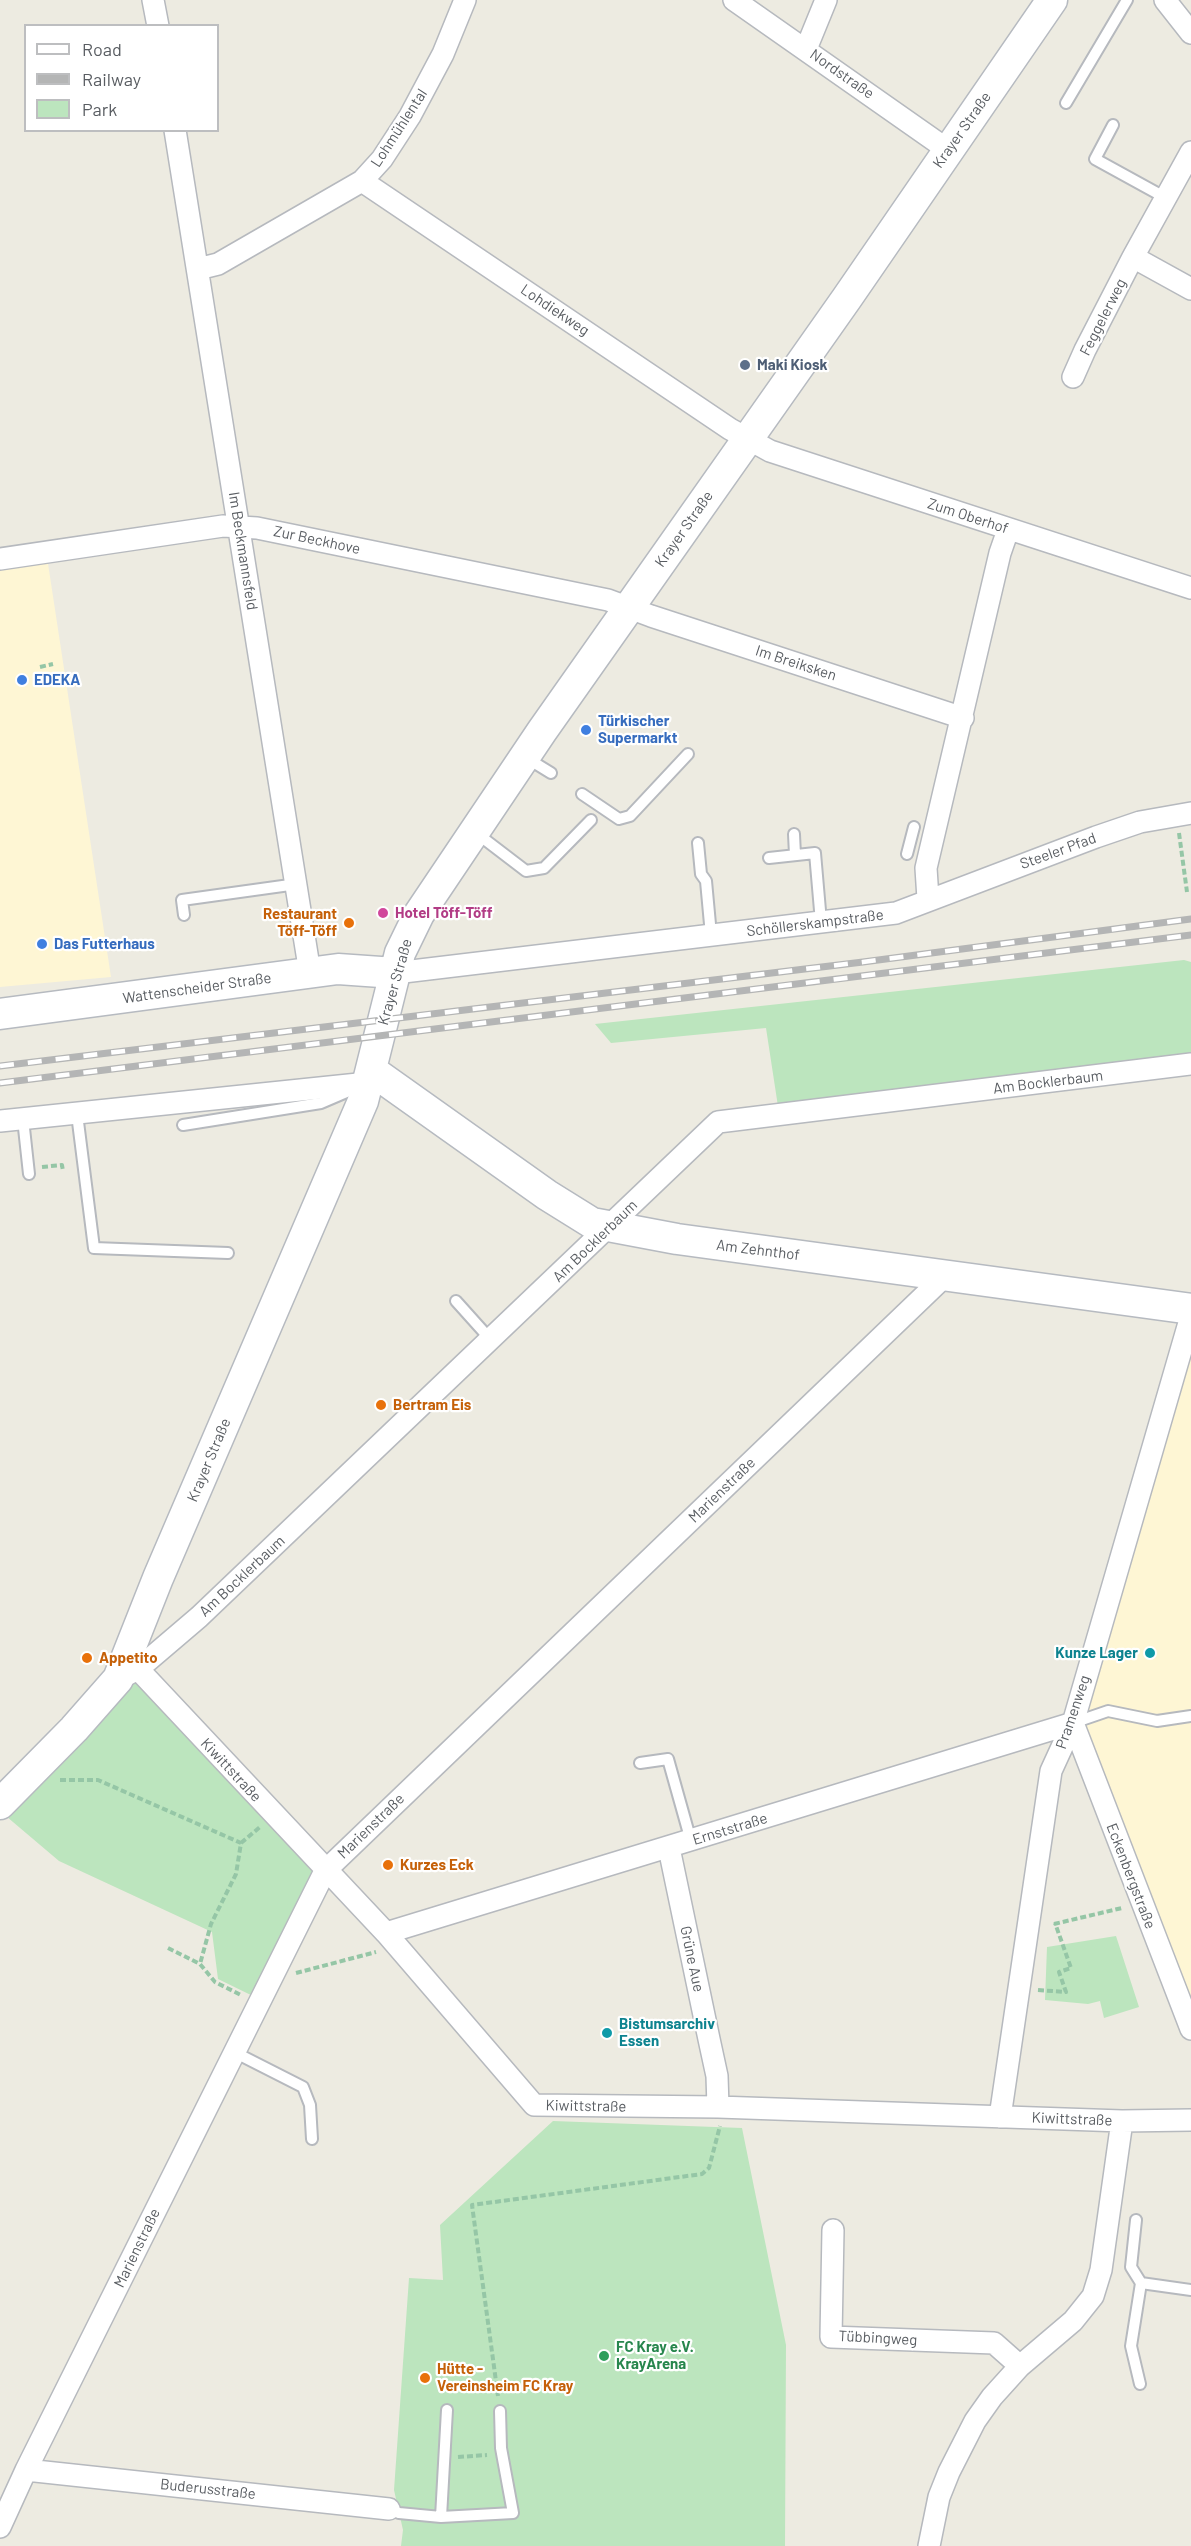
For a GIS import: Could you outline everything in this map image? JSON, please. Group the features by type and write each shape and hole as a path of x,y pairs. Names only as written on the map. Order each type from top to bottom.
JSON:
{"main road":[{"name":"Krayer Straße","path":"0,1804 128,1674 158,1578 359,1111 370,1076 400,953 419,914 525,756 1052,0"},
{"name":"Wattenscheider Straße","path":"0,1014 338,969 395,974"},
{"name":"Am Zehnthof","path":"370,1076 579,1216 609,1228 1191,1309"}],"street":[{"path":"153,0 158,24"},
{"name":"Lohmühlental","path":"198,269 218,264 362,181 382,159 410,116 443,54 465,0"},
{"name":"Nordstraße","path":"734,0 948,150"},
{"path":"806,49 826,0"},
{"path":"1165,0 1191,33"},
{"name":"Im Beckmannsfeld","path":"175,132 310,972"},
{"name":"Feggelerweg","path":"1073,377 1133,257 1191,152"},
{"name":"Lohdiekweg","path":"362,181 747,440"},
{"path":"1133,257 1191,289"},
{"name":"Zum Oberhof","path":"747,440 770,451 1191,588"},
{"name":"Zur Beckhove","path":"0,559 239,525 608,600 630,607"},
{"path":"928,899 926,868 1000,553 1008,530"},
{"name":"Im Breiksken","path":"630,607 963,718"},
{"name":"Steeler Pfad","path":"928,899 1140,822 1184,814"},
{"name":"Schöllerskampstraße","path":"395,974 896,913 928,899"},
{"name":"Am Bocklerbaum","path":"128,1674 199,1617 718,1122 1191,1064"},
{"path":"0,1121 77,1114 370,1076"},
{"name":"Marienstraße","path":"0,2527 26,2470 325,1871 947,1274"},
{"name":"Pramenweg","path":"999,2117 1051,1771 1073,1723 1191,1316"},
{"name":"Kiwittstraße","path":"128,1674 389,1937 534,2105 721,2107 1122,2121 1191,2120"},
{"name":"Ernststraße","path":"389,1937 1073,1723"},
{"name":"Eckenbergstraße","path":"1073,1723 1191,2028"},
{"name":"Grüne Aue","path":"669,1848 713,2058 721,2107"},
{"path":"929,2546 939,2497 960,2448 992,2397 1020,2366 1072,2321 1093,2296 1101,2270 1122,2121"},
{"name":"Tübbingweg","path":"833,2230 831,2337 994,2343 1020,2366"},
{"name":"Buderusstraße","path":"26,2470 389,2509"}],"lane":[{"path":"1066,103 1127,0"},
{"path":"1113,125 1095,159 1166,198"},
{"path":"582,794 620,819 630,816 688,754"},
{"path":"525,756 551,773"},
{"path":"474,832 526,871 544,868 591,820"},
{"path":"907,854 911,826 936,831"},
{"path":"794,834 795,855"},
{"path":"698,843 701,874 706,881 711,935"},
{"path":"769,858 815,853 821,922"},
{"path":"184,915 182,900 297,884"},
{"path":"183,1125 321,1103 370,1076"},
{"path":"77,1114 94,1248 228,1253"},
{"path":"23,1119 29,1174"},
{"path":"456,1301 491,1340"},
{"path":"1073,1723 1108,1711 1157,1721 1191,1716"},
{"path":"640,1763 668,1759 691,1841"},
{"path":"234,2052 303,2087 310,2105 312,2139"},
{"path":"1136,2220 1131,2267 1141,2283 1131,2346 1140,2384"},
{"path":"1141,2283 1191,2290"},
{"path":"441,2517 447,2410"},
{"path":"389,2509 399,2513 441,2517 513,2513 501,2448 500,2411"}],"path":[{"path":"40,667 53,664"},
{"path":"42,683 56,683"},
{"path":"1184,814 1187,892"},
{"path":"58,1166 63,1165 63,1171"},
{"path":"98,1780 241,1843 236,1874 211,1924 200,1964"},
{"path":"1029,1929 1142,1904"},
{"path":"1020,1989 1066,1992 1059,1972 1071,1968 1055,1923"},
{"path":"275,1971 295,1974 374,1953 389,1937"},
{"path":"168,1948 200,1964 215,1982 258,2004"},
{"path":"500,2411 472,2205 702,2174 709,2168 721,2107"},
{"path":"458,2457 467,2456"}],"shaded area":[{"path":"47,557 111,977 0,987 0,564"},
{"path":"1191,1321 1191,2018 1074,1721"}],"green space":[{"path":"1184,960 1191,962 1191,1063 779,1113 766,1028 611,1043 595,1024"},
{"path":"138,1671 321,1871 257,1998 218,1979 212,1932 59,1861 0,1811"},
{"path":"1116,1936 1139,2007 1104,2018 1100,2001 1088,2004 1045,2000 1047,1947"},
{"path":"553,2121 742,2128 786,2345 785,2546 401,2546 403,2530 394,2490 409,2278 443,2280 440,2225"}],"railway":[{"path":"0,1066 863,962 1191,919"},
{"path":"0,1083 1191,935"}],"place":[{"name":"Maki Kiosk","path":"745,365"},
{"name":"EDEKA","path":"22,680"},
{"name":"Türkischer Supermarkt","path":"586,730"},
{"name":"Hotel Töff-Töff","path":"383,913"},
{"name":"Restaurant Töff-Töff","path":"349,923"},
{"name":"Das Futterhaus","path":"42,944"},
{"name":"Bertram Eis","path":"381,1405"},
{"name":"Kunze Lager","path":"1150,1653"},
{"name":"Appetito","path":"87,1658"},
{"name":"Kurzes Eck","path":"388,1865"},
{"name":"Bistumsarchiv Essen","path":"607,2033"},
{"name":"FC Kray e.V. KrayArena","path":"604,2356"},
{"name":"Hütte - Vereinsheim FC Kray","path":"425,2378"}]}
